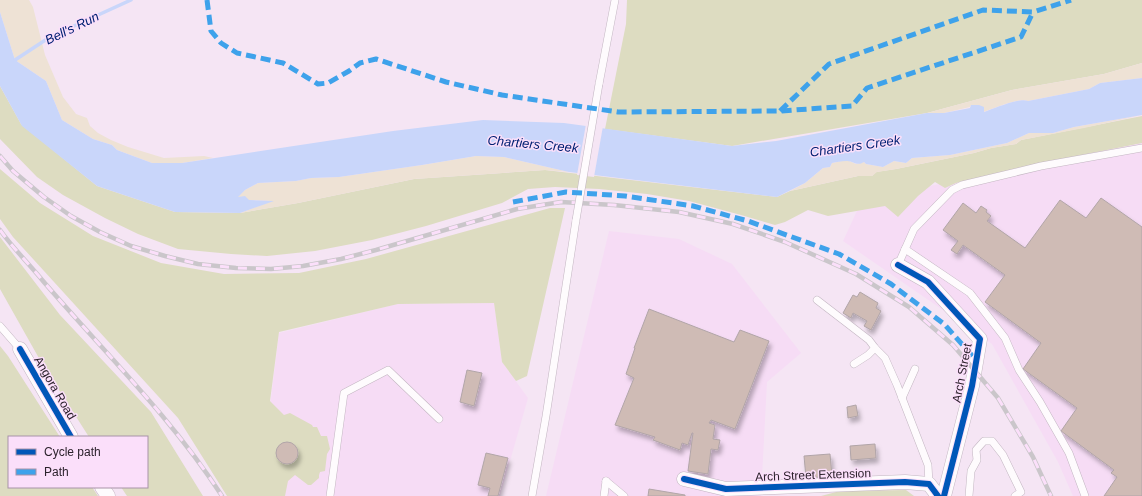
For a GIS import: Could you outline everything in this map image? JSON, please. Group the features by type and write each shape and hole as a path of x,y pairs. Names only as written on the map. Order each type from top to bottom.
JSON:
{"street":[{"name":"Arch Street","path":"898,265 928,282 980,339 972,386 944,496"},
{"name":"Angora Road","path":"20,349 70,436"},
{"name":"Arch Street Extension","path":"684,479 726,489 905,482 929,484"},
{"path":"929,484 938,496"}],"lane":[{"path":"532,496 546,416 576,220 615,0"},
{"path":"898,265 914,229 952,190 962,185 1042,166 1142,148"},
{"path":"905,249 970,293 1005,338 1018,370 1040,402 1069,453 1085,496"},
{"path":"817,300 869,340 885,358 928,465 929,484"},
{"path":"0,326 20,349"},
{"path":"854,364 868,355 875,348"},
{"path":"330,496 344,393 388,370 439,419"},
{"path":"902,398 915,370"},
{"path":"969,496 971,471 977,460 976,450 984,441 992,441 1003,455 1020,492 1015,496"},
{"path":"604,496 606,481 624,496"}],"shaded area":[{"path":"1142,142 1142,496 1073,496 1058,462 992,344 843,241 862,200"},
{"path":"609,231 679,239 732,264 801,353 767,382 761,496 546,496"},
{"path":"494,303 502,362 528,398 500,496 259,496 279,333 398,304"}],"green space":[{"path":"627,0 1142,0 1142,63 1104,74 1012,90 927,113 732,146 605,129 626,24"},
{"path":"0,86 21,124 97,186 175,212 240,213 298,203 414,179 545,170 777,197 790,191 858,176 872,176 876,172 974,153 991,148 1016,144 1021,140 1142,116 1142,143 1022,167 956,183 945,188 935,182 918,196 898,217 885,206 828,216 808,210 785,222 775,225 689,201 647,194 599,189 555,187 528,189 502,203 426,226 372,240 315,251 267,256 178,249 138,234 63,195 37,177 0,139"},
{"path":"0,169 40,203 93,236 161,263 224,274 299,273 366,259 550,208 565,208 527,376 516,381 502,362 494,303 398,304 279,332 270,401 284,415 290,413 313,427 317,427 321,436 327,436 330,449 327,454 325,471 320,472 319,478 311,485 308,485 295,475 288,481 285,496 227,496 178,418 13,237 0,219"},
{"path":"0,237 60,315 151,412 203,496 127,496 122,488 148,488 148,436 88,436 40,360 0,289"},
{"path":"0,346 59,436 8,436 8,488 93,488 98,496 0,496"},
{"path":"906,490 914,496 821,496 840,491"}],"sand":[{"path":"0,0 29,0 33,7 45,55 63,97 76,114 87,118 90,126 98,133 128,147 164,158 204,156 213,158 182,163 152,163 117,150 112,145 93,139 62,120 46,81 15,60 0,12"},
{"path":"1142,63 1142,78 1100,83 1089,89 1028,101 1024,100 1012,102 983,112 971,105 970,107 944,113 927,113 1012,90 1104,74"},
{"path":"1142,115 1021,140 1016,144 877,172 872,176 858,176 790,191 805,183 823,168 830,167 832,163 847,160 856,164 864,162 866,164 883,167 894,161 906,163 912,158 950,155 1007,143 1029,133 1053,133 1074,127"},
{"path":"476,156 504,157 569,172 545,170 414,179 298,203 240,213 272,201 248,200 237,197 245,190 258,183 339,177"}],"water":[{"name":"Chartiers Creek","path":"0,12 15,60 46,81 62,120 93,139 112,145 117,150 152,163 182,163 393,131 483,120 564,123 732,146 776,141 927,113 944,113 970,108 971,105 979,105 984,107 984,112 1013,102 1024,100 1028,101 1089,89 1100,83 1142,78 1142,115 1074,127 1053,133 1029,133 1007,143 950,155 912,158 906,163 894,161 883,167 866,164 864,162 859,164 848,161 832,163 830,167 823,168 805,183 777,197 569,172 504,157 476,156 339,177 258,183 245,190 238,197 245,196 249,200 274,201 240,213 175,212 97,186 22,126 0,86"}],"pier":[{"path":"586,124 603,126 594,177 577,175"}],"building":[{"path":"1101,198 1142,227 1142,496 1104,496 1117,477 1111,473 1114,470 1061,431 1077,408 1023,369 1041,343 985,302 1005,275 963,245 957,254 951,250 958,241 943,230 963,203 976,213 981,206 987,210 986,212 991,216 987,221 1025,248 1060,200 1086,218"},
{"path":"860,292 878,303 876,308 881,311 871,330 864,326 867,321 853,313 851,318 843,313 853,295 857,297"},
{"path":"649,309 734,342 740,330 769,341 735,429 711,420 709,423 715,425 713,439 720,440 718,450 711,449 708,474 688,471 693,433 688,445 682,443 680,450 653,440 655,437 615,425 634,378 626,374"},
{"path":"467,370 482,373 474,406 460,402"},
{"path":"856,405 858,416 848,418 847,407"},
{"path":"287,442 295,445 298,453 295,461 287,464 279,461 276,453 279,445"},
{"path":"875,444 876,458 851,460 850,446"},
{"path":"486,453 508,458 498,496 488,496 490,488 478,485"},
{"path":"830,454 832,476 806,478 804,456"},
{"path":"649,489 685,495 685,496 648,496"}],"waterway":[{"name":"Bell's Run","path":"15,60 50,37 131,0"}],"railway":[{"path":"0,156 13,171 44,197 71,216 100,232 131,246 165,256 198,264 236,268 271,269 303,266 341,259 517,209 561,202 614,205 679,212 733,224 785,242 856,274 909,307 953,345 998,398 1033,457 1051,496"},
{"path":"0,230 159,412 181,439 222,496"}],"marked path":[{"path":"207,0 211,31 221,43 237,53 283,63 318,84 328,83 360,63 376,59 446,82 502,95 618,112 780,111 852,106 867,88 1021,37 1033,12"},
{"path":"780,111 829,64 983,10 1033,12 1071,0"},
{"path":"513,202 566,192 625,196 693,206 748,221 839,254 891,284 944,324 976,360"}],"cycle path":[{"path":"898,265 928,282 980,339 972,386 944,496"},
{"path":"20,349 70,436"},
{"path":"684,479 726,489 905,482 929,484 938,496"}]}
